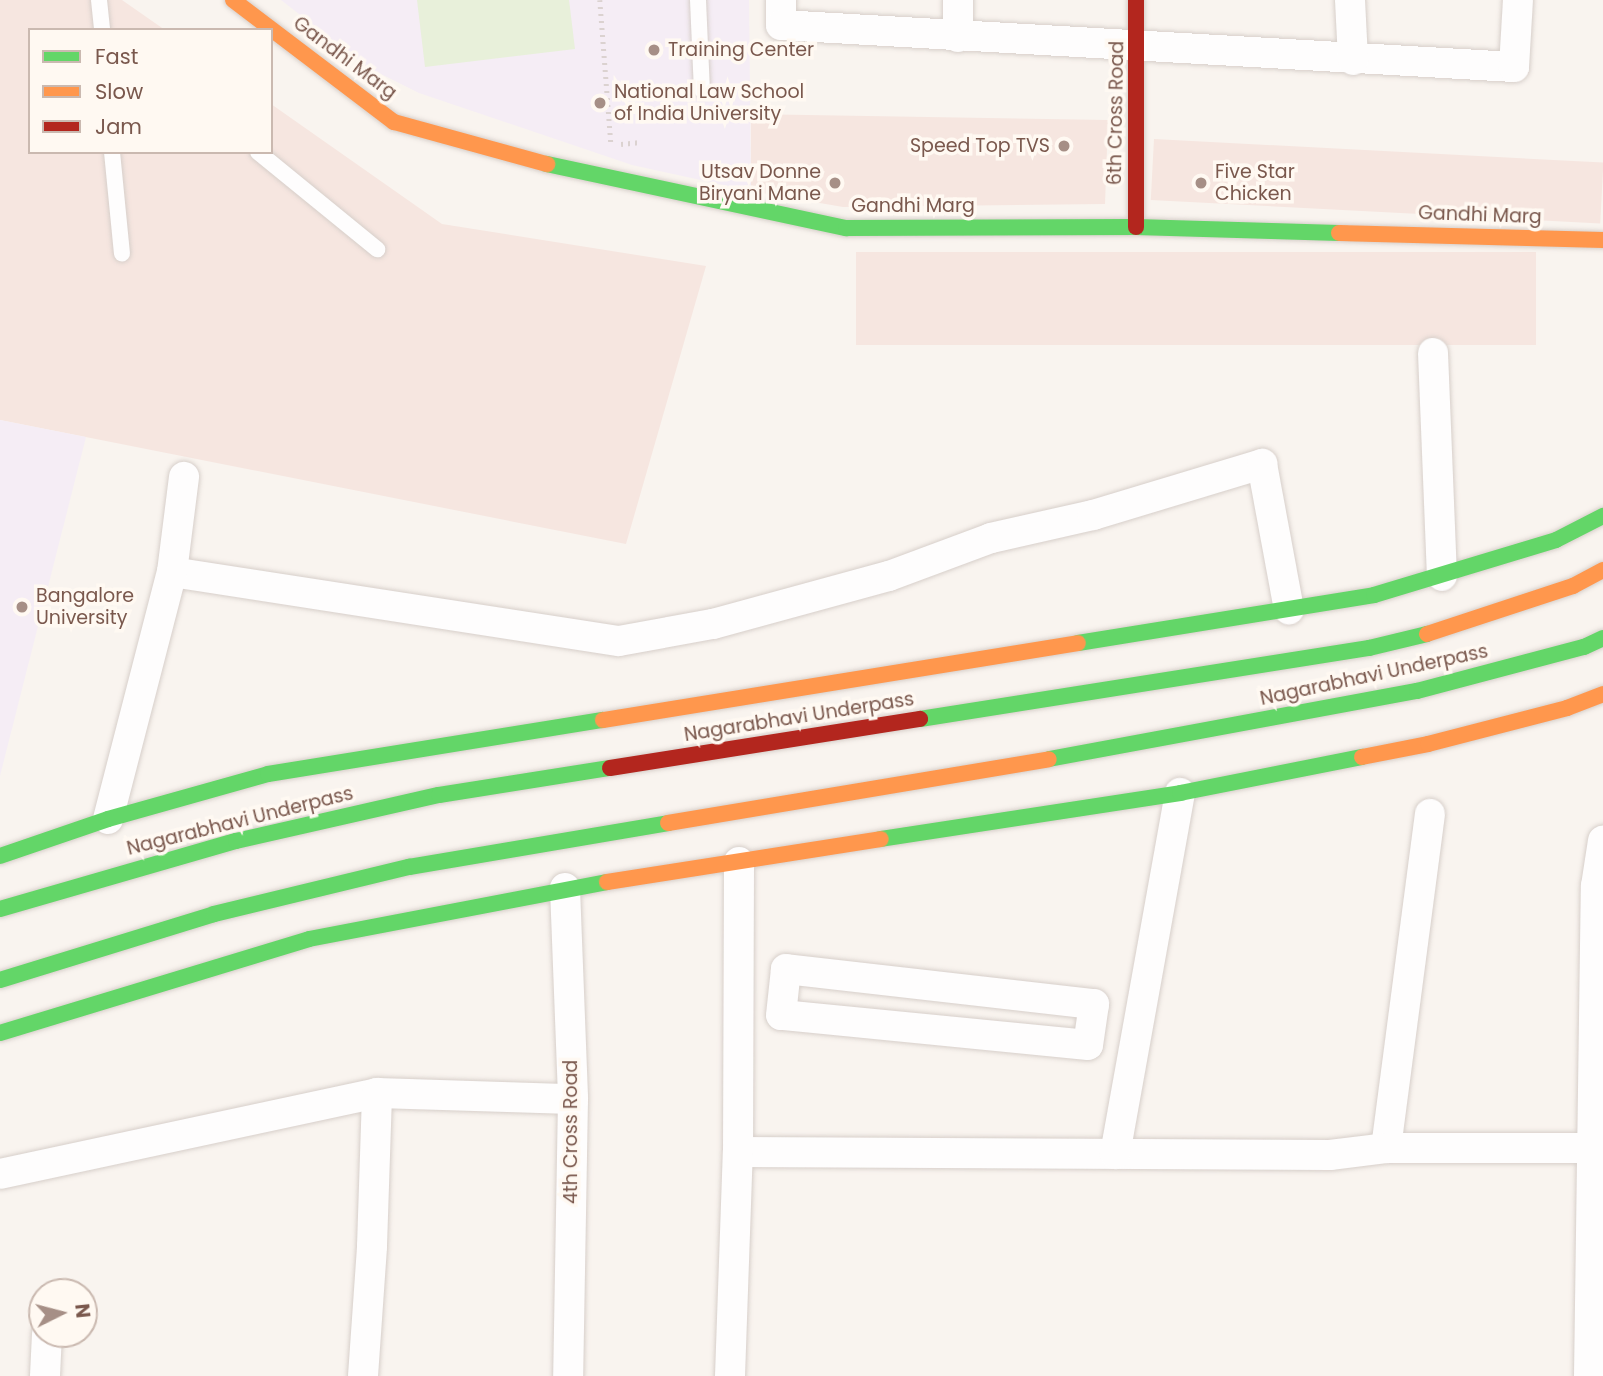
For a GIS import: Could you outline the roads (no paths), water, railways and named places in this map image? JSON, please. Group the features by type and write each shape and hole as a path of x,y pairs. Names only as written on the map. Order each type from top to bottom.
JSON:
{"main road":[{"name":"Gandhi Marg","path":"233,0 270,28"},
{"name":"6th Cross Road","path":"1136,0 1136,227"},
{"name":"Gandhi Marg","path":"273,30 394,122 613,180 846,228 1136,227 1603,240"},
{"path":"0,856 108,819 282,772 1374,595 1556,540 1603,516"},
{"name":"Nagarabhavi Underpass","path":"0,909 236,841 439,795 1370,648 1437,632 1505,610 1573,586 1603,570"},
{"name":"Nagarabhavi Underpass","path":"0,980 66,957 215,914 409,867 1135,744 1404,694 1584,647 1603,638"},
{"path":"0,1033 309,939 565,888 1180,793 1428,744 1567,708 1603,694"}],"street":[{"path":"781,0 781,25 958,37 1138,44 1353,60 1514,67 1518,0"},
{"path":"958,0 958,37"},
{"path":"1350,0 1353,60"},
{"path":"1433,353 1442,576"},
{"path":"172,572 619,641 713,624 876,579 991,538 1093,516 1262,464 1289,610"},
{"path":"108,819 172,572 184,477"},
{"path":"1115,1154 1180,793"},
{"path":"1386,1148 1430,814"},
{"path":"1589,1376 1591,1149 1603,841"},
{"path":"730,1376 738,1152 739,862"},
{"name":"4th Cross Road","path":"565,888 573,1099 568,1376"},
{"path":"786,969 1094,1004 1092,1026 1088,1045 781,1015 786,969"},
{"path":"1092,1026 1137,1035"},
{"path":"363,1376 372,1246 377,1093"},
{"path":"0,1174 377,1093 573,1099"},
{"path":"738,1152 1330,1155 1386,1148 1591,1149"},
{"path":"46,1376 47,1348"}],"lane":[{"path":"99,0 103,28"},
{"path":"698,0 702,90"},
{"path":"113,154 121,254"},
{"path":"260,154 377,249"}],"place":[{"name":"Training Center","path":"654,50"},
{"name":"National Law School of India University","path":"600,103"},
{"name":"Speed Top TVS","path":"1064,146"},
{"name":"Utsav Donne Biryani Mane","path":"835,183"},
{"name":"Five Star Chicken","path":"1201,183"},
{"name":"Bangalore University","path":"22,607"}]}
